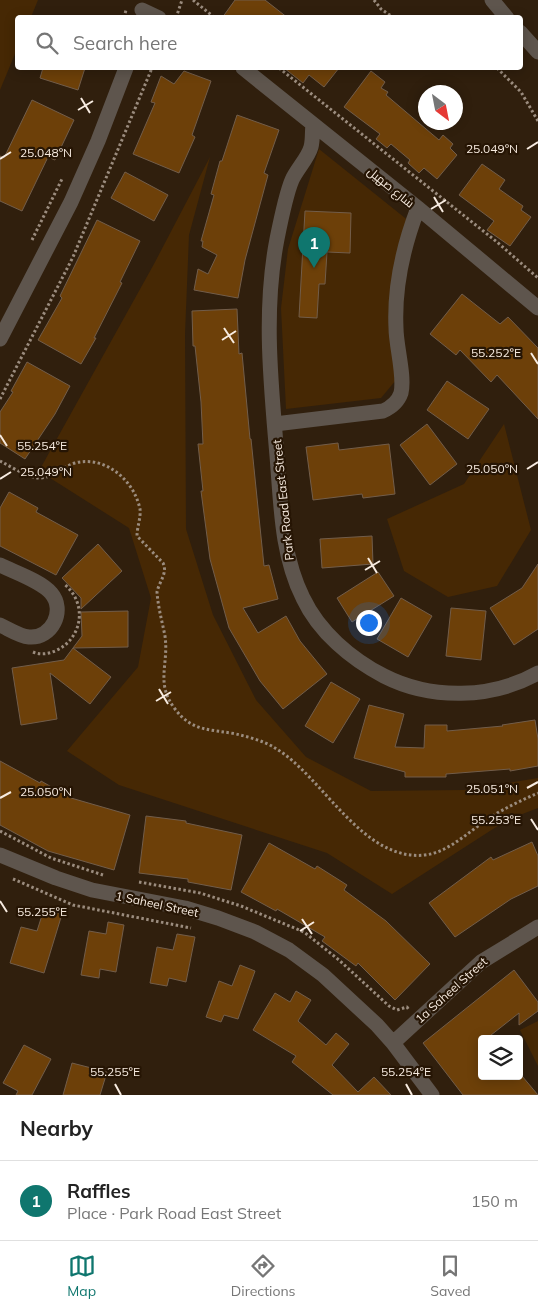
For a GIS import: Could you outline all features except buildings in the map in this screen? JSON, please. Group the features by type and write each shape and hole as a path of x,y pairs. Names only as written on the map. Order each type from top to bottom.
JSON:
{"street":[{"path":"492,0 504,15"},
{"path":"523,35 538,52"},
{"path":"0,339 71,202 98,141 125,70"},
{"name":"شارع صهيل","path":"246,70 418,208 538,308"},
{"name":"Park Road East Street","path":"313,124 311,147 292,181 277,240 269,308 269,364 284,531 292,572 303,600 320,624 339,645 365,666 388,678 428,691 462,694 495,690 527,679 538,673"},
{"name":"Park Road East Street","path":"274,424 383,411 392,407 398,400 401,392 401,382 396,329 397,288 402,255 418,208"},
{"path":"0,565 43,587 56,602 58,613 55,622 48,630 39,635 29,637 0,625"},
{"name":"1 Saheel Street","path":"0,855 56,878 92,890 185,908 255,932 289,950 323,975 377,1025 432,1095"},
{"name":"1a Saheel Street","path":"393,1043 481,962 538,927"}],"path":[{"path":"177,15 182,0"},
{"path":"193,0 211,15"},
{"path":"374,0 381,9 390,15"},
{"path":"0,399 73,257 151,70"},
{"path":"282,70 497,242 538,278"},
{"path":"498,70 521,92 538,121"},
{"path":"30,244 64,176"},
{"path":"0,462 38,478 50,476 73,464 88,461 99,463 114,470 125,480 138,502 140,512 137,536 165,567 165,572 156,592 166,651 163,680 174,708 184,719 197,727 255,739 275,748 292,760 364,833 390,848 408,854 426,855 444,849 491,817 538,793"},
{"path":"7,876 73,905 192,928"}],"shaded area":[{"path":"0,0 38,0 32,15 15,15 15,54 0,90"},
{"path":"319,149 410,222 396,380 381,398 286,409 281,308 288,249"},
{"path":"210,157 189,235 185,334 186,529 213,615 256,700 306,757 371,791 465,790 538,778 538,808 507,820 392,894 327,853 119,785 67,751 138,667 151,598 129,528 39,471 154,264"},
{"path":"504,424 531,530 497,586 448,597 404,571 387,519 464,484"},
{"path":"538,1021 538,1066 523,1035 520,1030"}],"place":[{"name":"Raffles","path":"314,268"}]}
